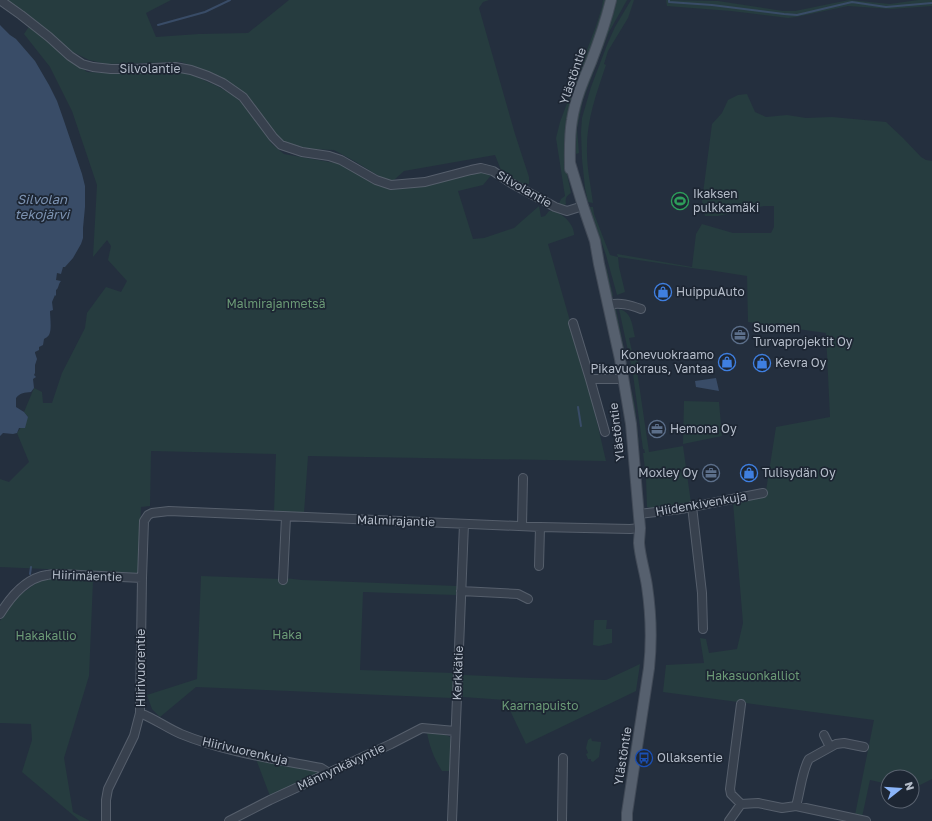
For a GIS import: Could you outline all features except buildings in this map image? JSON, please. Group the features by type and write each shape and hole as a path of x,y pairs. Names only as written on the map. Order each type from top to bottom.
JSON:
{"main road":[{"name":"Ylästöntie","path":"611,0 598,44 583,82 572,120 570,163 580,207 594,241 624,378 631,424 640,528 645,542 647,556 647,584 650,609 651,647 647,682 625,818"}],"street":[{"name":"Silvolantie","path":"0,0 82,64 110,69 175,67 191,70 208,76 223,83 243,97 273,137 281,145 302,152 329,156 341,160 370,177 391,185 425,182 481,168 493,171 511,183 555,207 567,211 580,207"},
{"path":"608,304 616,303 631,305 641,309"},
{"path":"573,323 605,432"},
{"path":"590,379 624,378"},
{"path":"522,526 523,478"},
{"name":"Hiidenkivenkuja","path":"639,514 680,509 763,493"},
{"path":"692,506 702,593 703,629"},
{"name":"Malmirajantie","path":"152,513 169,512 540,527 640,528"},
{"name":"Hiirivuorentie","path":"106,821 105,813 108,789 134,736 140,713 144,521 148,515 152,513"},
{"path":"283,580 286,517"},
{"name":"Kerkkätie","path":"452,821 464,524"},
{"path":"538,566 540,527"},
{"name":"Hiirimäentie","path":"0,614 8,601 26,584 47,575 60,574 142,578"},
{"path":"461,591 518,594 528,599"},
{"path":"740,704 730,789 731,794 741,804 758,804 782,808 796,806 850,819 866,821"},
{"name":"Hiirivuorenkuja","path":"140,713 176,732 200,741 228,749 321,768 329,773"},
{"name":"Männynkävyntie","path":"229,821 241,818 270,800 422,728 455,731"},
{"path":"824,735 830,747"},
{"path":"796,806 809,759 836,744 844,743 864,747"},
{"path":"562,821 563,758"},
{"path":"729,821 741,804"}],"green space":[{"path":"6,0 171,0 146,13 156,37 248,33 289,0 489,0 483,2 479,8 515,134 529,177 529,184 521,184 503,175 495,155 404,171 394,180 385,180 334,150 311,149 289,144 278,138 255,105 240,90 213,74 181,62 106,64 89,60 67,49"},
{"path":"603,0 607,0 566,154 567,174 571,193 566,198 566,204 561,207 558,206 561,199 565,196 556,138 560,122 596,26"},
{"path":"615,0 627,0 609,32 583,100 577,129 579,153 576,154 573,139 576,115"},
{"path":"631,0 634,0 628,18 608,51 604,64 606,65 590,119 587,141 587,159 593,203 588,202 582,159 582,118 591,87 607,45 615,27"},
{"path":"666,0 718,1 783,11 795,11 849,0 890,4 918,0 932,0 932,6 891,9 848,6 788,18 731,11 667,6"},
{"name":"Malmirajanmetsä","path":"30,25 87,72 107,73 170,71 188,73 217,86 235,96 249,110 272,144 284,154 341,164 378,186 407,188 440,182 470,173 493,173 483,185 458,191 473,239 484,238 514,228 539,206 541,217 545,216 549,211 553,211 566,218 572,226 574,235 548,244 588,384 606,461 308,456 304,513 274,512 276,454 151,451 150,506 141,507 138,573 0,567 0,479 9,482 29,462 17,433 28,417 24,412 34,388 42,392 43,403 52,403 62,373 85,328 87,313 106,287 121,292 127,281 108,260 111,246 107,240 93,257 97,185 72,111 50,67 24,34"},
{"name":"Hakasuonkalliot","path":"747,94 755,112 766,117 787,115 806,118 832,117 886,122 921,157 932,161 932,779 920,785 920,769 880,769 880,782 870,780 862,817 855,815 874,720 663,692 666,665 704,663 700,638 706,639 709,653 737,649 743,623 733,502 765,497 776,427 830,417 826,333 748,322 747,276 618,257 617,254 692,267 696,234 702,224 733,233 771,233 774,227 774,206 764,206 718,216 705,216 702,201 712,124 722,113 728,100 738,95"},
{"path":"589,207 593,207 594,214 610,255 618,257 625,292 617,295 606,255"},
{"path":"597,239 607,270 613,296 610,295"},
{"path":"615,308 625,353 623,354 614,309"},
{"path":"619,309 627,313 629,316 635,337 629,338 633,356 637,356 638,363 636,364 649,452 683,446 691,503 653,509 647,507 646,477 643,453 645,453 643,449 633,374"},
{"path":"631,392 635,406 639,445 635,430"},
{"path":"684,401 719,402 722,436 683,444"},
{"name":"Haka","path":"201,576 285,578 302,580 457,586 456,595 363,592 360,670 454,673 452,698 196,687 160,717 152,709 147,695 197,679"},
{"name":"Hakakallio","path":"54,578 93,581 89,676 64,758 73,812 90,821 80,821 22,772 32,740 31,724 0,723 0,621 5,612 20,595 39,581"},
{"path":"595,620 607,620 606,629 612,629 612,643 599,646 593,645"},
{"name":"Kaarnapuisto","path":"640,664 636,691 526,744 505,700 463,697 463,675 606,680"},
{"path":"427,733 444,734 450,737 450,771 442,771 429,743"},
{"path":"591,738 592,741 601,742 599,757 593,762 591,759 588,759 586,754 588,753 586,748 588,740"},
{"path":"256,759 315,768 317,772 315,776 270,796"}],"water":[{"name":"Silvolan tekojärvi","path":"0,25 16,39 35,61 57,101 82,174 85,186 85,207 83,238 81,244 73,258 65,267 63,267 61,274 57,273 56,280 61,281 56,290 56,296 55,295 52,302 53,310 50,311 50,333 49,336 44,339 43,345 35,352 37,359 34,375 36,377 33,379 34,388 31,392 21,394 16,398 16,407 24,412 28,417 25,428 19,428 17,433 3,433 0,436"},
{"path":"716,378 719,391 696,387 695,381"}],"waterway":[{"path":"158,25 205,12 230,0"},
{"path":"669,0 669,2 712,5 797,15 852,2 886,7 932,3"},
{"path":"578,407 581,426"},
{"path":"30,574 31,567"}],"place":[{"name":"Ikaksen pulkkamäki","path":"680,201"},
{"name":"HuippuAuto","path":"663,292"},
{"name":"Suomen Turvaprojektit Oy","path":"740,335"},
{"name":"Konevuokraamo Pikavuokraus, Vantaa","path":"727,362"},
{"name":"Kevra Oy","path":"762,363"},
{"name":"Hemona Oy","path":"657,429"},
{"name":"Moxley Oy","path":"711,473"},
{"name":"Tulisydän Oy","path":"749,473"},
{"name":"Ollaksentie","path":"644,758"}]}
